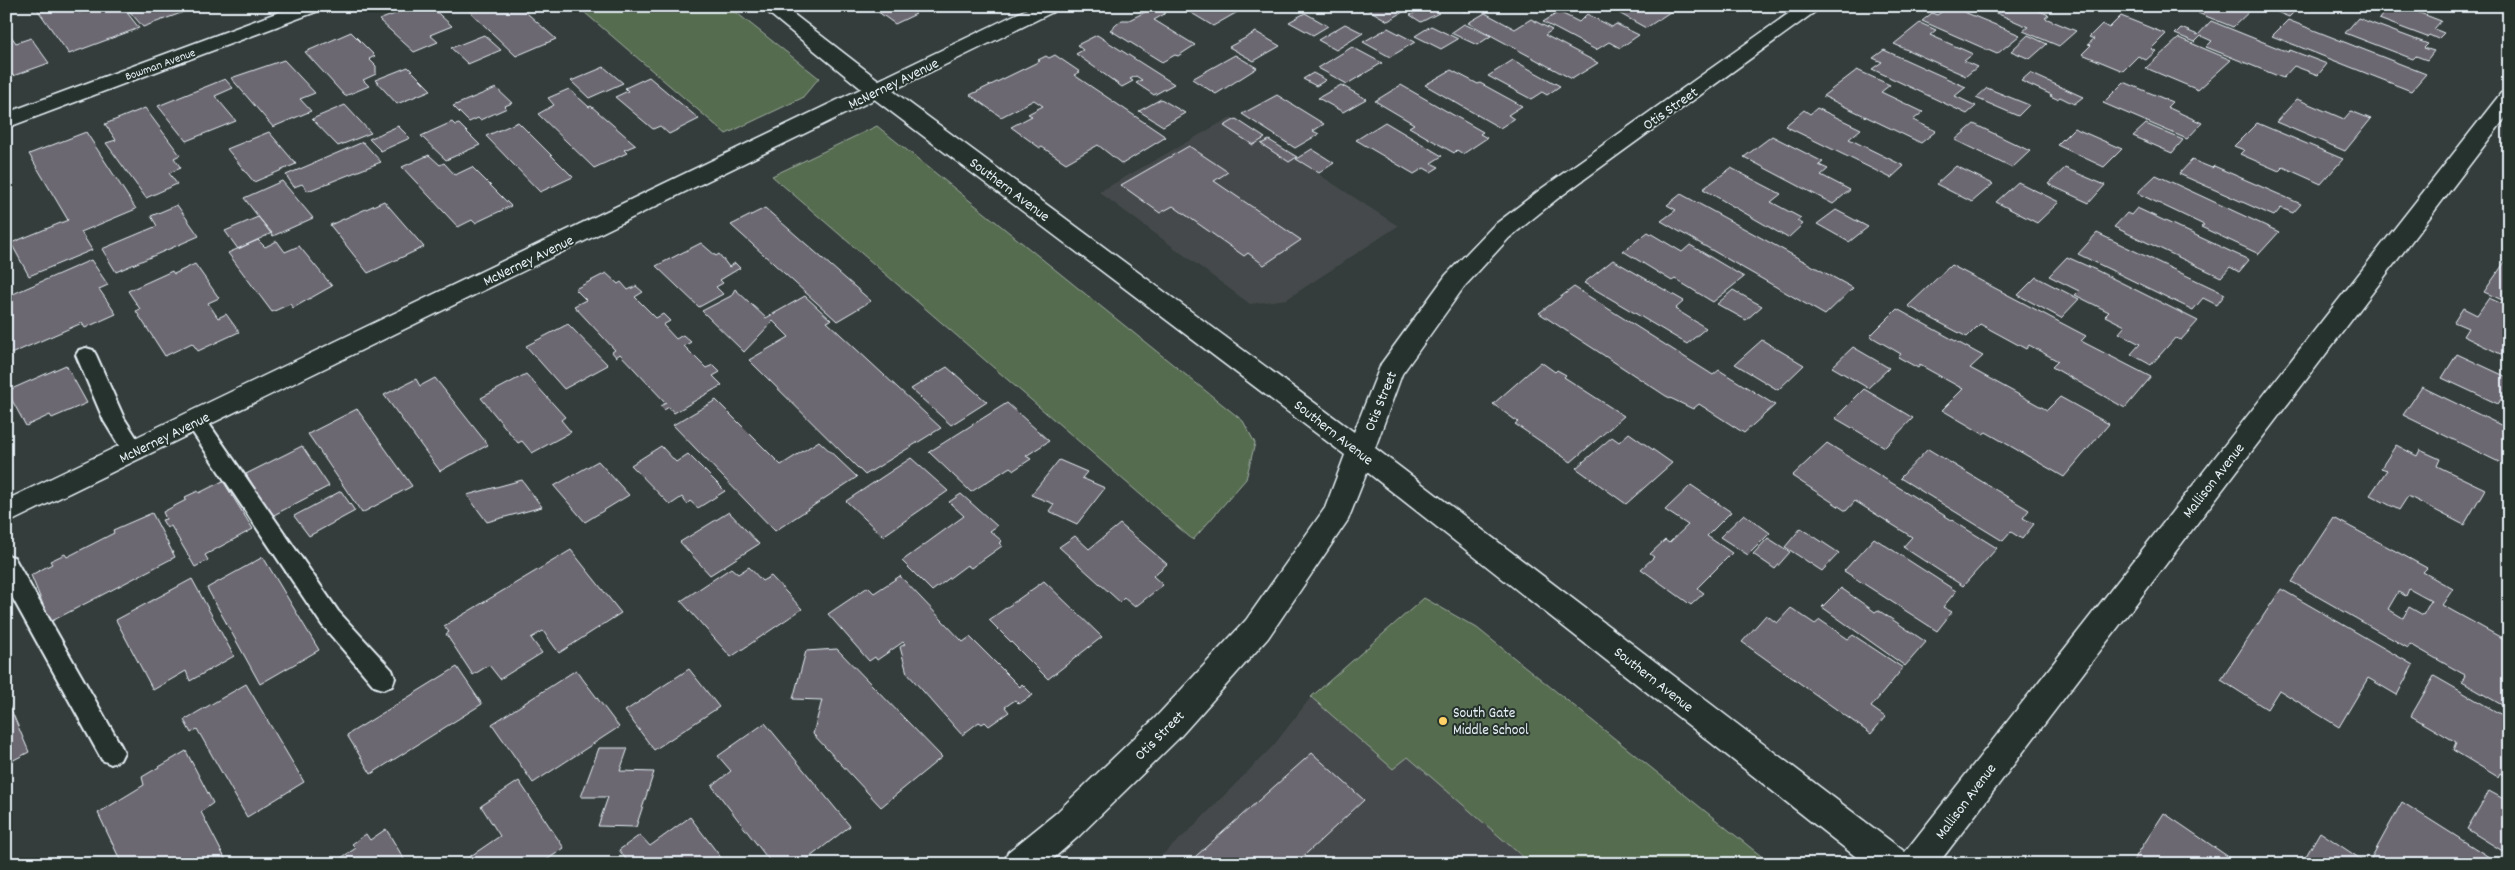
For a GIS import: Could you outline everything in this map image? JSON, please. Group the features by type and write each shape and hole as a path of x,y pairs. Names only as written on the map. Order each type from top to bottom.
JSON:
{"street":[{"name":"Bowman Avenue","path":"6,121 314,6"},
{"name":"Southern Avenue","path":"770,6 877,90 1279,389 1893,864"},
{"name":"McNerney Avenue","path":"6,514 1050,6"},
{"name":"Otis Street","path":"1020,864 1067,825 1167,728 1257,629 1338,512 1390,371 1455,281 1501,232 1549,194 1813,6"},
{"name":"Mallison Avenue","path":"1917,864 2509,98"}],"lane":[{"path":"86,355 115,421 134,451"},
{"path":"196,421 330,618 383,678"},
{"path":"6,564 112,752"}],"shaded area":[{"path":"1231,117 1398,226 1287,299 1250,304 1099,192"},
{"name":"South Gate Middle School","path":"1424,598 1477,628 1771,864 1152,864 1190,830 1274,745 1311,697"}],"green space":[{"path":"577,6 728,6 819,78 802,98 726,134"},
{"path":"877,126 1243,421 1255,443 1246,479 1193,540 772,176"},
{"name":"South Gate Middle School","path":"1424,598 1477,628 1771,864 1531,864 1408,757 1393,769 1311,697"}],"building":[{"path":"31,6 74,6 79,13 97,6 101,10 122,6 139,28 69,54 37,9 33,10"},
{"path":"125,6 190,6 192,9 143,27"},
{"path":"424,6 430,6 452,26 430,35 438,42 414,52 379,20 405,10 407,13"},
{"path":"464,6 519,6 556,39 516,56"},
{"path":"870,6 919,6 911,10 916,14 895,24"},
{"path":"1180,6 1248,6 1213,26"},
{"path":"1362,6 1413,6 1388,21"},
{"path":"1429,6 1439,13 1421,22 1410,15"},
{"path":"1454,6 1475,6 1465,12"},
{"path":"1606,6 1679,6 1646,28"},
{"path":"1950,6 2020,35 1997,54 1922,21 1932,13 1937,15"},
{"path":"1972,6 2038,6 2035,9 2049,15 2045,18 2076,31 2059,46 2023,31 2028,27 1987,9 1984,11"},
{"path":"2206,6 2249,6 2253,8 2233,27 2198,13"},
{"path":"2262,6 2300,6 2289,17"},
{"path":"2389,6 2402,6 2441,21 2434,29 2444,33 2438,39 2429,35 2427,37 2379,19"},
{"path":"1155,7 1166,13 1154,20 1195,45 1178,56 1175,55 1162,62 1110,30 1122,20 1129,20"},
{"path":"1559,12 1579,22 1587,14 1612,27 1616,24 1639,35 1620,48 1609,42 1596,50 1543,22"},
{"path":"1305,13 1328,26 1313,35 1289,22"},
{"path":"1485,13 1515,29 1531,19 1552,30 1545,35 1598,63 1572,79 1468,23"},
{"path":"2121,16 2166,34 2151,49 2156,51 2146,60 2138,56 2123,71 2082,54 2091,45 2088,44 2094,39 2089,37 2102,24 2109,28"},
{"path":"2358,18 2428,44 2424,48 2434,51 2427,60 2416,56 2413,59 2345,33"},
{"path":"2288,20 2426,74 2411,91 2272,36"},
{"path":"2211,21 2288,52 2290,50 2327,64 2318,75 2294,66 2283,78 2206,47 2212,41 2201,36 2195,42 2175,34 2181,28 2198,35"},
{"path":"1920,23 1936,30 1930,35 1973,54 1964,61 1977,67 1966,76 1894,44"},
{"path":"1345,24 1363,33 1336,50 1318,40"},
{"path":"1464,24 1491,36 1477,45 1451,33"},
{"path":"1431,26 1458,39 1441,49 1415,36"},
{"path":"1388,28 1415,42 1390,57 1363,42"},
{"path":"6,29 16,43 31,38 49,63 13,76 10,71 6,72"},
{"path":"351,32 375,56 369,59 376,66 376,74 363,80 369,86 345,96 305,52"},
{"path":"1256,32 1280,46 1254,61 1229,47"},
{"path":"484,35 501,50 468,64 451,48"},
{"path":"1097,35 1174,84 1154,95 1136,83 1142,80 1136,76 1130,79 1133,81 1122,87 1076,54 1083,50 1077,45"},
{"path":"2028,35 2047,44 2030,59 2011,51"},
{"path":"2179,38 2231,60 2198,90 2146,68"},
{"path":"1352,47 1382,63 1347,84 1318,68"},
{"path":"1884,50 1966,87 1955,96 1976,106 1967,114 1872,69 1882,62 1873,58"},
{"path":"1055,55 1080,72 1074,75 1166,137 1122,164 1098,145 1066,163 1042,147 1040,148 1011,127 1032,116 1028,114 1043,106 1034,100 1001,117 970,95 1040,61 1038,60 1046,56 1049,58"},
{"path":"1235,55 1257,68 1216,94 1192,79"},
{"path":"284,60 315,93 300,99 311,111 273,127 231,78"},
{"path":"1513,60 1560,86 1547,95 1542,92 1531,99 1488,76"},
{"path":"408,67 431,90 397,104 375,80"},
{"path":"604,67 623,83 589,98 571,81"},
{"path":"1451,70 1478,84 1480,83 1522,106 1508,115 1514,119 1500,128 1425,85"},
{"path":"1857,70 1890,85 1881,92 1923,112 1913,120 1936,131 1921,143 1823,96"},
{"path":"1313,73 1326,80 1316,86 1303,79"},
{"path":"2030,73 2083,97 2074,104 2060,97 2057,99 2050,96 2052,95 2021,81"},
{"path":"649,77 699,119 669,134 660,126 653,129 615,97 628,91 625,88"},
{"path":"225,79 233,88 215,96 236,121 186,141 158,106"},
{"path":"2124,82 2172,102 2167,107 2202,123 2187,139 2103,103"},
{"path":"1341,85 1366,99 1343,112 1318,98"},
{"path":"1401,85 1483,132 1480,134 1487,138 1463,154 1457,150 1454,153 1409,127 1414,124 1375,101"},
{"path":"496,88 512,103 505,106 507,108 480,120 478,118 469,122 453,106"},
{"path":"1987,88 2029,105 2018,116 1976,98"},
{"path":"569,89 636,145 624,150 627,153 594,168 538,114 554,105 548,98"},
{"path":"1277,95 1324,124 1313,131 1319,134 1295,148 1242,114"},
{"path":"1161,99 1185,113 1163,126 1139,111"},
{"path":"2297,99 2344,119 2351,111 2371,119 2345,151 2276,122"},
{"path":"345,105 371,133 338,146 312,119"},
{"path":"145,108 180,155 174,158 181,168 169,173 177,184 146,198 106,143 116,140 105,124"},
{"path":"1817,108 1861,129 1849,139 1904,166 1891,178 1785,126 1804,110 1810,114"},
{"path":"1236,119 1265,138 1253,145 1224,126"},
{"path":"452,122 455,125 459,124 480,145 446,160 421,136"},
{"path":"518,122 573,177 540,192 486,136"},
{"path":"1385,122 1442,156 1431,163 1439,167 1431,172 1424,168 1414,174 1356,140"},
{"path":"2257,123 2343,159 2321,184 2283,167 2279,171 2240,154 2244,150 2234,146"},
{"path":"1974,124 2030,151 2012,168 1955,140"},
{"path":"2146,124 2183,140 2172,153 2133,136"},
{"path":"398,126 410,138 381,151 369,139"},
{"path":"2074,128 2122,149 2104,167 2057,145"},
{"path":"86,132 136,209 81,232 92,250 29,276 11,243 68,220 29,154"},
{"path":"269,132 296,164 254,182 227,149"},
{"path":"1772,136 1823,162 1819,165 1828,169 1821,175 1850,190 1833,204 1744,157"},
{"path":"1269,140 1297,157 1289,162 1261,144"},
{"path":"363,142 381,162 308,191 302,184 294,187 286,175"},
{"path":"1189,146 1228,172 1214,181 1301,240 1264,265 1248,253 1244,256 1173,206 1160,213 1121,185"},
{"path":"1312,149 1334,163 1319,173 1296,159"},
{"path":"429,155 440,165 444,163 455,175 472,167 511,206 475,223 472,220 458,227 402,167"},
{"path":"2192,160 2212,168 2214,166 2301,204 2293,213 2281,208 2274,216 2179,174"},
{"path":"1956,166 1993,184 1972,202 1936,184"},
{"path":"1731,168 1781,194 1771,202 1801,218 1797,221 1803,224 1788,238 1703,189"},
{"path":"2065,168 2105,185 2089,203 2048,184"},
{"path":"2156,175 2279,232 2259,254 2201,227 2204,225 2137,193"},
{"path":"282,181 313,218 273,236 244,198"},
{"path":"2018,182 2059,202 2037,223 1996,202"},
{"path":"1681,194 1853,288 1825,315 1661,221 1676,210 1667,205"},
{"path":"384,201 424,247 368,273 330,225"},
{"path":"177,205 199,236 116,272 102,249 157,226 151,216"},
{"path":"765,208 871,301 837,321 731,225"},
{"path":"2137,208 2249,260 2239,272 2230,267 2221,277 2114,227 2127,213 2131,215"},
{"path":"1836,210 1868,227 1849,242 1817,224"},
{"path":"258,217 272,233 238,249 225,231"},
{"path":"1648,232 1682,252 1690,245 1744,277 1713,302 1675,279 1672,281 1623,251"},
{"path":"2097,233 2225,294 2217,305 2203,298 2193,310 2078,254"},
{"path":"258,240 265,247 277,241 285,252 299,246 332,286 293,308 290,304 272,312 228,253"},
{"path":"701,243 716,256 719,254 729,267 735,263 740,268 720,280 723,283 716,287 723,294 699,307 656,266"},
{"path":"2509,256 2509,303 2484,292"},
{"path":"2067,257 2198,321 2181,340 2175,338 2151,365 2131,354 2140,344 2119,333 2125,326 2105,316 2109,312 2075,295 2079,291 2049,276"},
{"path":"91,260 108,285 99,289 116,314 85,328 82,323 6,356 6,297"},
{"path":"1613,260 1684,301 1675,309 1706,328 1687,344 1584,283"},
{"path":"195,264 219,298 208,303 218,318 226,314 239,332 198,351 192,343 165,356 136,311 140,309 128,291 172,271 174,274"},
{"path":"1951,265 2086,336 2081,341 2151,377 2125,408 2052,367 2058,361 2029,345 2026,349 1980,324 1967,337 1908,306"},
{"path":"606,273 618,284 621,282 628,290 636,286 643,292 635,297 656,318 663,314 670,321 663,325 676,339 683,335 691,342 684,346 706,368 713,365 720,372 713,376 722,385 674,413 669,407 664,410 660,406 666,403 620,354 616,357 612,352 615,350 574,306 586,300 575,289"},
{"path":"2036,277 2079,299 2061,318 2018,295"},
{"path":"1574,287 1713,375 1719,370 1775,405 1744,433 1699,404 1693,409 1666,396 1539,313"},
{"path":"735,289 766,318 805,296 831,320 827,322 941,428 865,475 749,360 789,337 773,321 744,352 702,311 731,296"},
{"path":"1733,290 1762,306 1746,320 1717,304"},
{"path":"2489,298 2509,307 2509,358 2463,336 2468,328 2454,322 2463,308 2477,315"},
{"path":"1897,309 1983,356 1970,368 2047,410 2060,397 2109,424 2064,477 1986,432 1983,434 1942,410 1963,389 1920,365 1918,368 1898,357 1901,354 1870,336"},
{"path":"568,324 608,365 564,389 526,346"},
{"path":"1762,340 1804,365 1778,390 1735,364"},
{"path":"1853,347 1889,368 1868,388 1832,367"},
{"path":"2457,354 2509,378 2509,387 2498,404 2442,378"},
{"path":"1541,362 1555,372 1557,370 1566,375 1564,377 1624,416 1571,462 1515,424 1518,422 1493,404"},
{"path":"66,365 87,403 52,418 50,415 26,426 7,391"},
{"path":"947,367 987,402 951,425 911,389"},
{"path":"526,374 565,417 561,420 571,432 532,453 522,441 518,443 481,398"},
{"path":"435,378 488,445 440,471 384,395 416,379 420,386"},
{"path":"2422,387 2509,429 2509,467 2403,415"},
{"path":"1864,389 1913,418 1885,447 1835,418"},
{"path":"716,400 781,465 819,441 857,477 775,531 673,425"},
{"path":"1007,403 1049,441 1026,456 1031,459 1014,470 1010,467 971,492 929,452"},
{"path":"357,409 412,486 362,513 308,434"},
{"path":"1629,433 1672,463 1626,504 1576,468 1612,437 1619,442"},
{"path":"1827,443 1997,548 1963,586 1903,547 1912,537 1855,501 1846,511 1792,476"},
{"path":"2396,445 2417,456 2420,450 2440,459 2437,466 2485,489 2464,525 2408,496 2399,510 2370,495 2387,470 2381,468"},
{"path":"302,446 329,486 272,516 246,474"},
{"path":"661,446 676,462 688,454 725,491 698,508 690,501 687,504 682,497 670,505 631,465"},
{"path":"1928,449 2029,510 2023,518 2034,524 2022,539 2011,532 2003,541 1900,478"},
{"path":"911,458 948,491 883,536 846,501"},
{"path":"1059,460 1087,472 1082,478 1105,488 1077,524 1049,511 1054,504 1031,495"},
{"path":"598,461 629,495 585,522 554,486"},
{"path":"522,480 542,507 487,522 467,495"},
{"path":"223,481 253,529 205,555 208,560 195,567 171,526 167,528 162,520 166,519 163,512 186,500 185,497 198,491 199,493"},
{"path":"1691,485 1731,512 1707,536 1732,553 1697,588 1704,593 1691,605 1641,569 1654,557 1650,554 1665,540 1669,543 1688,525 1665,510"},
{"path":"341,491 355,511 309,536 294,516"},
{"path":"961,494 997,526 990,531 1002,541 999,543 1002,546 971,568 967,565 932,591 902,561 964,516 949,502"},
{"path":"729,512 759,544 710,575 680,542"},
{"path":"152,513 175,557 50,622 31,575 52,564 50,561 65,554 67,557 114,533 113,530"},
{"path":"1744,514 1770,533 1748,555 1720,537"},
{"path":"2334,518 2427,568 2423,572 2453,589 2442,605 2509,642 2509,705 2507,708 2462,682 2465,675 2410,644 2408,648 2292,582","holes":["2409,589 2431,601 2423,615 2409,607 2403,618 2388,609 2398,592 2406,596"]},
{"path":"1120,524 1167,564 1153,576 1163,585 1135,607 1124,598 1120,602 1059,547 1075,536 1089,549"},
{"path":"1801,528 1839,553 1822,571 1785,547"},
{"path":"1768,538 1790,552 1775,569 1753,554"},
{"path":"1874,538 1956,591 1943,607 1952,612 1937,631 1844,571"},
{"path":"571,550 621,613 559,653 543,631 531,638 542,653 500,679 489,665 473,675 446,634 449,632 444,626"},
{"path":"263,557 319,650 260,684 207,588"},
{"path":"749,567 762,581 771,576 802,609 731,657 681,601 731,568 738,574"},
{"path":"900,576 963,642 970,637 1020,687 1022,684 1033,695 1019,704 1015,700 1005,707 1009,712 989,726 985,722 982,724 979,722 962,735 907,673 900,647 905,644 903,642 877,660 875,657 869,661 828,614 868,587 874,593"},
{"path":"192,579 234,656 190,681 186,671 153,690 116,620"},
{"path":"1044,581 1102,637 1048,679 989,620"},
{"path":"1841,588 1875,612 1878,610 1926,642 1905,666 1822,607"},
{"path":"2281,589 2413,665 2397,695 2368,678 2339,727 2279,690 2267,709 2221,680"},
{"path":"1791,608 1815,624 1820,620 1848,639 1853,635 1903,668 1871,707 1885,717 1871,734 1742,642 1766,615 1777,623"},
{"path":"837,649 942,757 881,807 813,734 822,700 793,699 806,651"},
{"path":"457,667 482,704 371,774 347,735"},
{"path":"689,669 719,707 654,750 625,711"},
{"path":"576,670 619,727 533,783 492,724"},
{"path":"2434,676 2509,719 2509,778 2500,773 2498,777 2453,750 2456,742 2411,716"},
{"path":"246,684 304,782 247,817 197,729 191,733 184,720"},
{"path":"6,698 29,752 6,764"},
{"path":"765,723 850,826 805,861 807,864 772,864 712,786 731,771 718,756"},
{"path":"599,748 628,748 620,771 654,772 636,827 598,826 608,797 581,797"},
{"path":"186,751 213,803 201,812 228,864 132,864 131,861 122,864 98,813 144,785 142,777"},
{"path":"1312,753 1364,800 1295,864 1187,864"},
{"path":"519,781 564,848 541,864 459,864 500,836 481,806"},
{"path":"2489,791 2509,802 2509,855 2467,829"},
{"path":"2402,802 2500,864 2368,864"},
{"path":"2164,813 2236,862 2235,864 2131,864"},
{"path":"690,817 726,864 626,864 628,862 619,850 640,835 650,846"},
{"path":"386,829 407,864 332,864 356,848 352,844 366,834 370,840"},
{"path":"2320,832 2368,864 2317,864 2306,856"}],"place":[{"name":"South Gate Middle School","path":"1443,721"}]}
